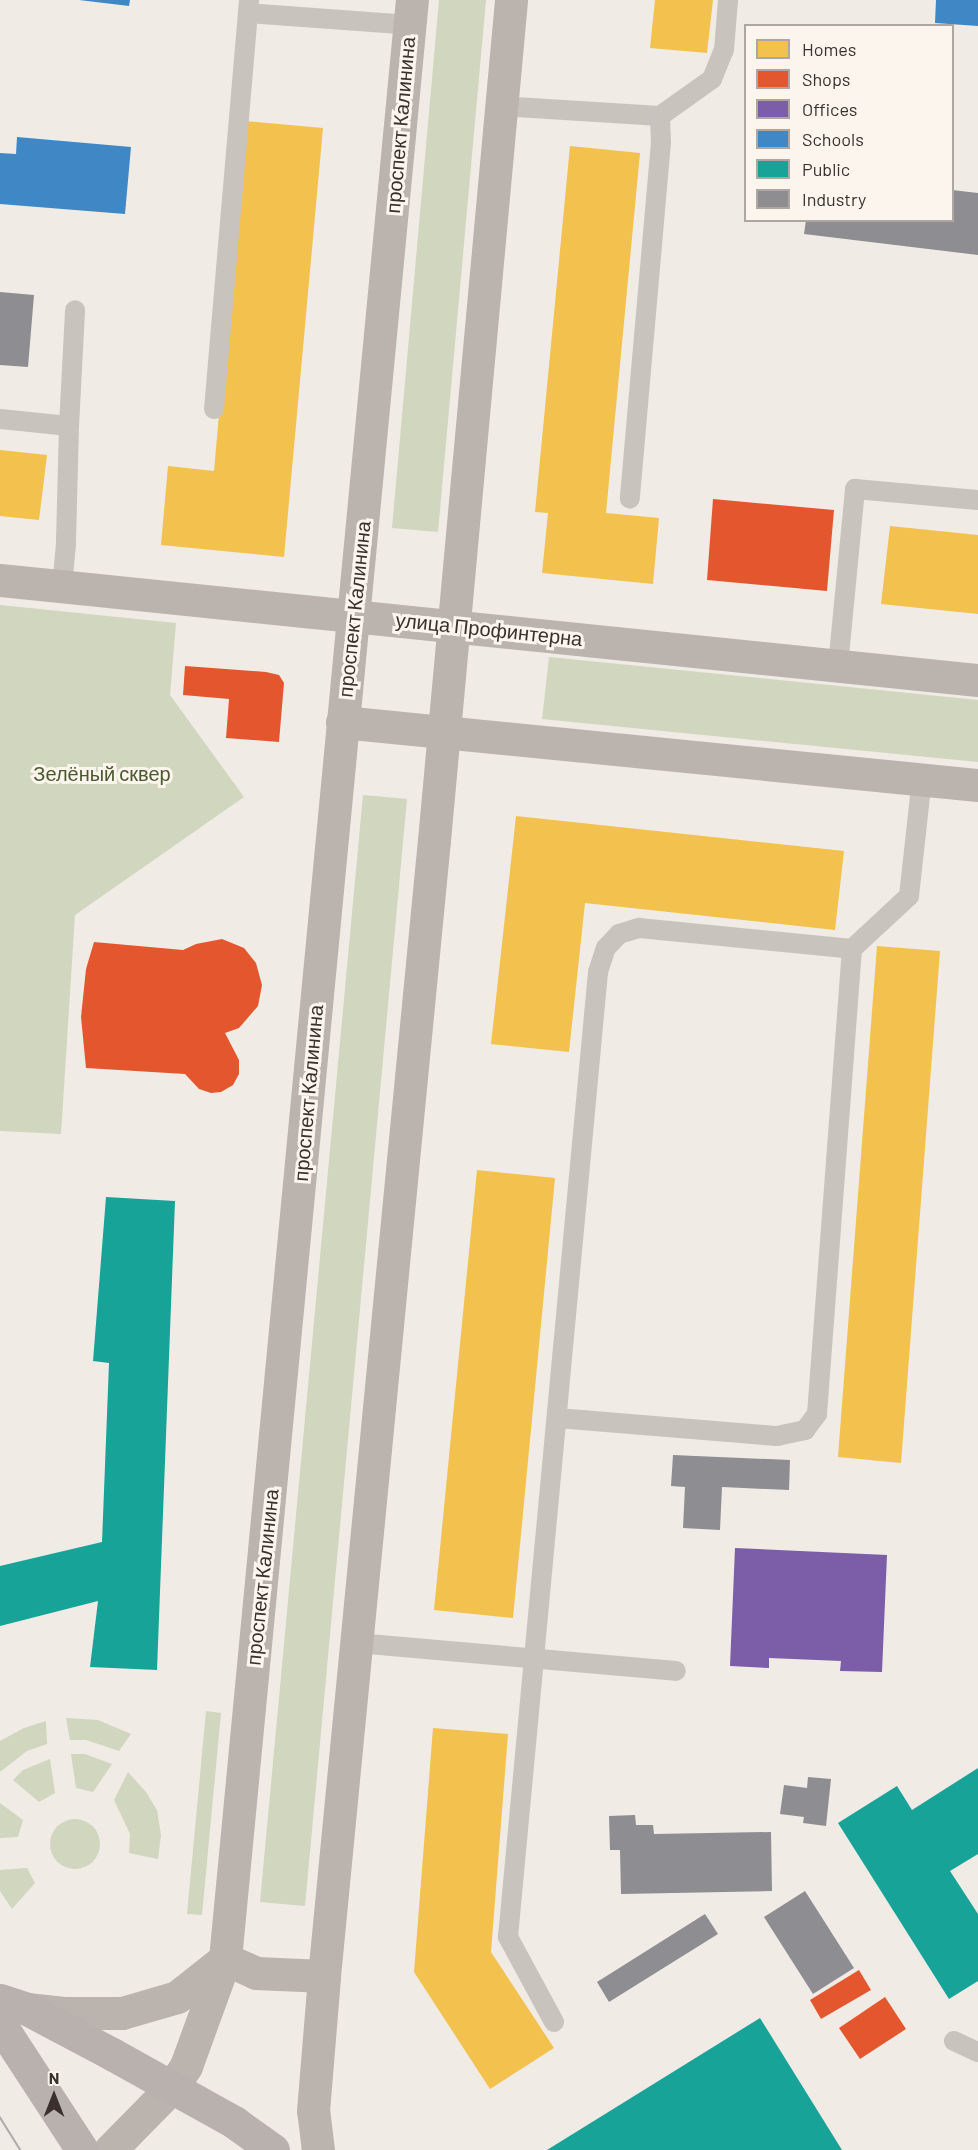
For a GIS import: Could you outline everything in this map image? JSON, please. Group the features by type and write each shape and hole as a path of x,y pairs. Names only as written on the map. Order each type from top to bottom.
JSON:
{"main road":[{"path":"318,2150 313,2111 324,1976 511,0"},
{"name":"проспект Калинина","path":"110,2150 172,2087 186,2066 225,1959 411,12"},
{"name":"улица Профинтерна","path":"0,579 978,680"},
{"path":"342,722 978,785"},
{"path":"9,2011 122,2013 177,1997 225,1959 256,1973 324,1976"},
{"path":"9,2011 172,2087 234,2122 273,2150"},
{"path":"9,2011 82,2150"}],"lane":[{"path":"501,106 660,116 712,79 724,50 728,0"},
{"path":"214,409 249,7 411,12"},
{"path":"630,499 660,154 660,116"},
{"path":"62,586 66,544 75,310"},
{"path":"0,419 69,426"},
{"path":"838,666 855,489 978,500"},
{"path":"557,1418 777,1436 805,1430 818,1414 852,949 909,896 922,779"},
{"path":"554,2022 508,1937 598,972 606,948 619,934 639,928 852,949"},
{"path":"357,1643 676,1671"},
{"path":"954,2041 978,2052"}],"green space":[{"path":"439,0 486,0 438,532 392,528"},
{"name":"Зелёный сквер","path":"0,605 176,623 170,695 244,797 75,915 61,1134 0,1131"},
{"path":"549,657 978,700 978,762 542,719"},
{"path":"363,795 407,799 305,1906 260,1902"},
{"path":"206,1711 221,1713 202,1915 187,1914"},
{"path":"66,1718 98,1720 131,1734 119,1751 86,1740 70,1740"},
{"path":"46,1721 47,1744 27,1751 0,1772 0,1741 24,1728"},
{"path":"71,1754 85,1754 112,1764 93,1792 76,1788"},
{"path":"50,1759 55,1793 39,1802 13,1780 23,1770"},
{"path":"128,1772 146,1792 157,1810 161,1835 158,1859 129,1853 130,1834 114,1800"},
{"path":"0,1803 23,1820 18,1837 0,1838"},
{"path":"70,1819 80,1819 93,1826 100,1839 100,1849 93,1862 80,1869 70,1869 61,1865 54,1858 50,1849 50,1839 54,1830 61,1823"},
{"path":"27,1868 35,1883 12,1909 0,1891 0,1870"}],"building: Homes":[{"path":"655,0 713,0 707,53 650,48"},
{"path":"245,121 323,128 284,557 161,545 168,466 214,471"},
{"path":"570,146 640,153 606,513 659,518 653,584 542,573 548,513 535,512"},
{"path":"0,450 47,455 39,520 0,516"},
{"path":"890,526 978,535 978,614 881,604"},
{"path":"516,816 844,851 835,930 585,903 569,1052 491,1044"},
{"path":"877,946 940,951 901,1463 838,1457"},
{"path":"477,1170 555,1178 513,1618 434,1610"},
{"path":"433,1728 508,1734 491,1952 554,2048 490,2089 414,1972"}],"building: Shops":[{"path":"713,499 834,510 827,591 707,580"},
{"path":"185,666 279,675 284,683 279,742 226,738 229,699 183,695"},
{"path":"222,939 244,948 256,963 262,985 258,1006 239,1028 225,1033 239,1060 239,1074 233,1085 221,1092 211,1093 199,1089 185,1074 86,1068 81,1017 86,969 94,942 183,950 196,944"},
{"path":"859,1970 871,1990 821,2019 810,2000"},
{"path":"885,1997 906,2029 860,2059 839,2028"}],"building: Offices":[{"path":"735,1548 887,1555 882,1672 840,1671 841,1661 769,1658 769,1668 730,1666"}],"building: Schools":[{"path":"79,0 130,0 129,6"},
{"path":"936,0 978,0 978,26 935,23"},
{"path":"17,137 131,147 125,214 0,204 0,153 16,154"}],"building: Public":[{"path":"106,1197 175,1201 157,1670 90,1667 98,1601 0,1626 0,1566 102,1542 109,1363 93,1361"},
{"path":"978,1768 978,1854 950,1871 978,1914 978,1981 949,1999 838,1823 897,1786 912,1810"},
{"path":"760,2018 842,2150 547,2150"}],"building: Industry":[{"path":"954,190 978,193 978,255 804,234 806,222 954,222"},
{"path":"0,292 34,295 28,367 0,365"},
{"path":"673,1455 790,1460 789,1490 722,1487 720,1530 683,1528 685,1487 671,1486"},
{"path":"808,1777 831,1779 826,1826 803,1823 804,1817 780,1814 784,1785 807,1788"},
{"path":"635,1815 636,1825 653,1825 654,1834 771,1832 772,1891 621,1894 620,1850 610,1850 609,1816"},
{"path":"805,1891 854,1968 813,1994 764,1917"},
{"path":"705,1914 718,1934 609,2002 597,1982"}],"tram line":[{"path":"0,2117 21,2150"}]}
